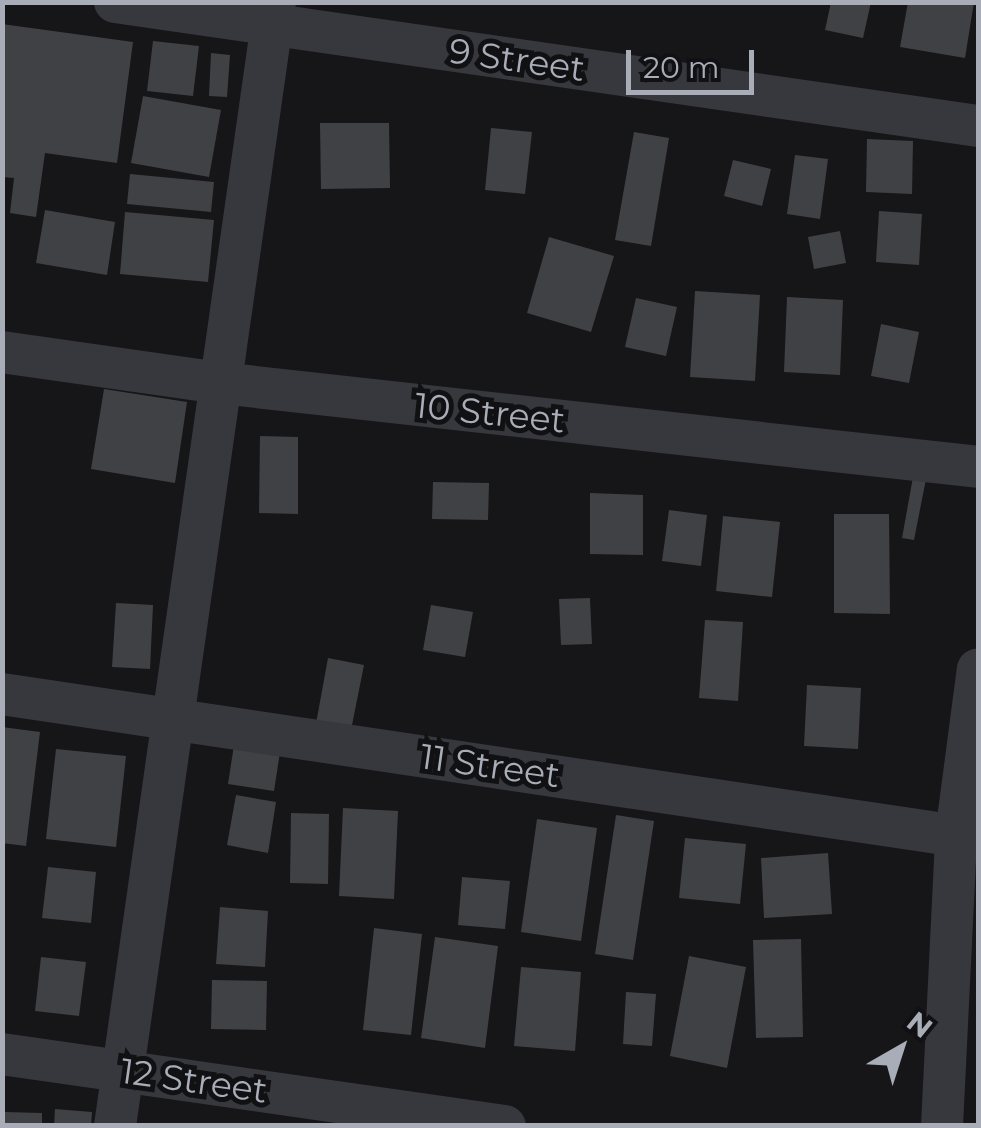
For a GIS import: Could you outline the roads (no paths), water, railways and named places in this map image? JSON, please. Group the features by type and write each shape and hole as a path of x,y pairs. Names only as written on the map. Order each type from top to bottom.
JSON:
{"street":[{"name":"9 Street","path":"115,2 273,14 978,126"},
{"path":"116,1126 273,14"},
{"name":"10 Street","path":"2,352 220,382 978,467"},
{"path":"942,1126 978,669"},
{"name":"11 Street","path":"2,694 967,837"},
{"name":"12 Street","path":"2,1054 505,1126"}]}
